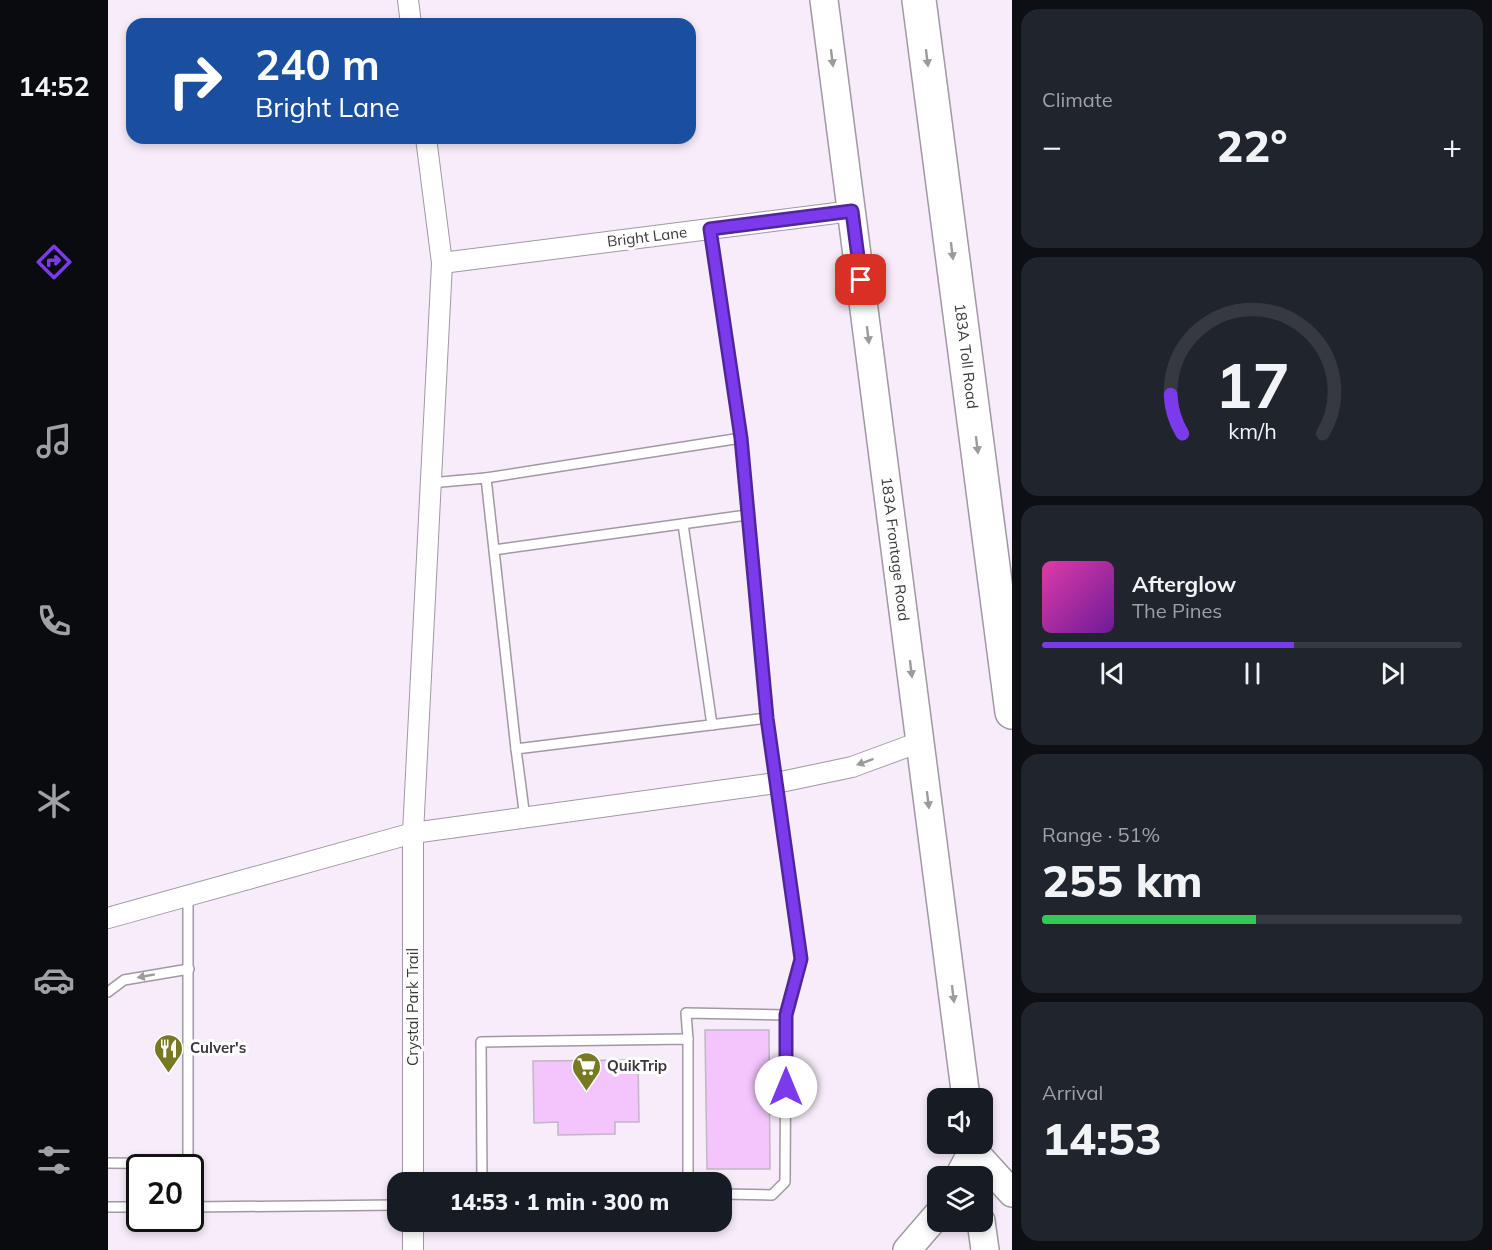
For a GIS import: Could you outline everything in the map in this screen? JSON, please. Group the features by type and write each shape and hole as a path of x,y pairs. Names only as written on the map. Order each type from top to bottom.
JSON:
{"highway":[{"name":"183A Toll Road","path":"919,0 1012,712"}],"main road":[{"name":"183A Frontage Road","path":"824,0 965,1088"},
{"path":"974,1156 1012,1193"},
{"path":"907,1250 927,1227"},
{"path":"983,1232 985,1250"}],"street":[{"path":"408,0 410,18"},
{"name":"Crystal Park Trail","path":"413,1172 413,833 442,263 427,144"},
{"name":"Bright Lane","path":"442,263 852,211"},
{"path":"108,918 413,833 776,783 852,767 920,742"},
{"path":"413,1232 413,1250"}],"lane":[{"path":"710,229 741,438 767,718 801,959 786,1015 785,1182 772,1195 732,1194"},
{"path":"430,483 486,478 741,438"},
{"path":"486,478 525,818"},
{"path":"494,550 747,515"},
{"path":"683,524 712,725"},
{"path":"516,749 767,718"},
{"path":"188,895 188,1154"},
{"path":"108,992 124,980 189,969"},
{"path":"688,1172 686,1013 786,1015"},
{"path":"482,1172 481,1042 688,1039"},
{"path":"108,1163 126,1163"},
{"path":"204,1207 387,1205"},
{"path":"108,1207 126,1207"}],"building":[{"name":"QuikTrip","path":"705,1030 769,1030 770,1169 707,1169"},
{"name":"QuikTrip","path":"638,1060 639,1122 615,1122 615,1134 558,1135 558,1122 534,1123 533,1061"}],"place":[{"name":"Culver's","path":"169,1074"},
{"name":"QuikTrip","path":"586,1092"}],"route":[{"path":"786,1087 786,1015 801,959 767,718 741,438 710,229 852,211 861,280"}]}
